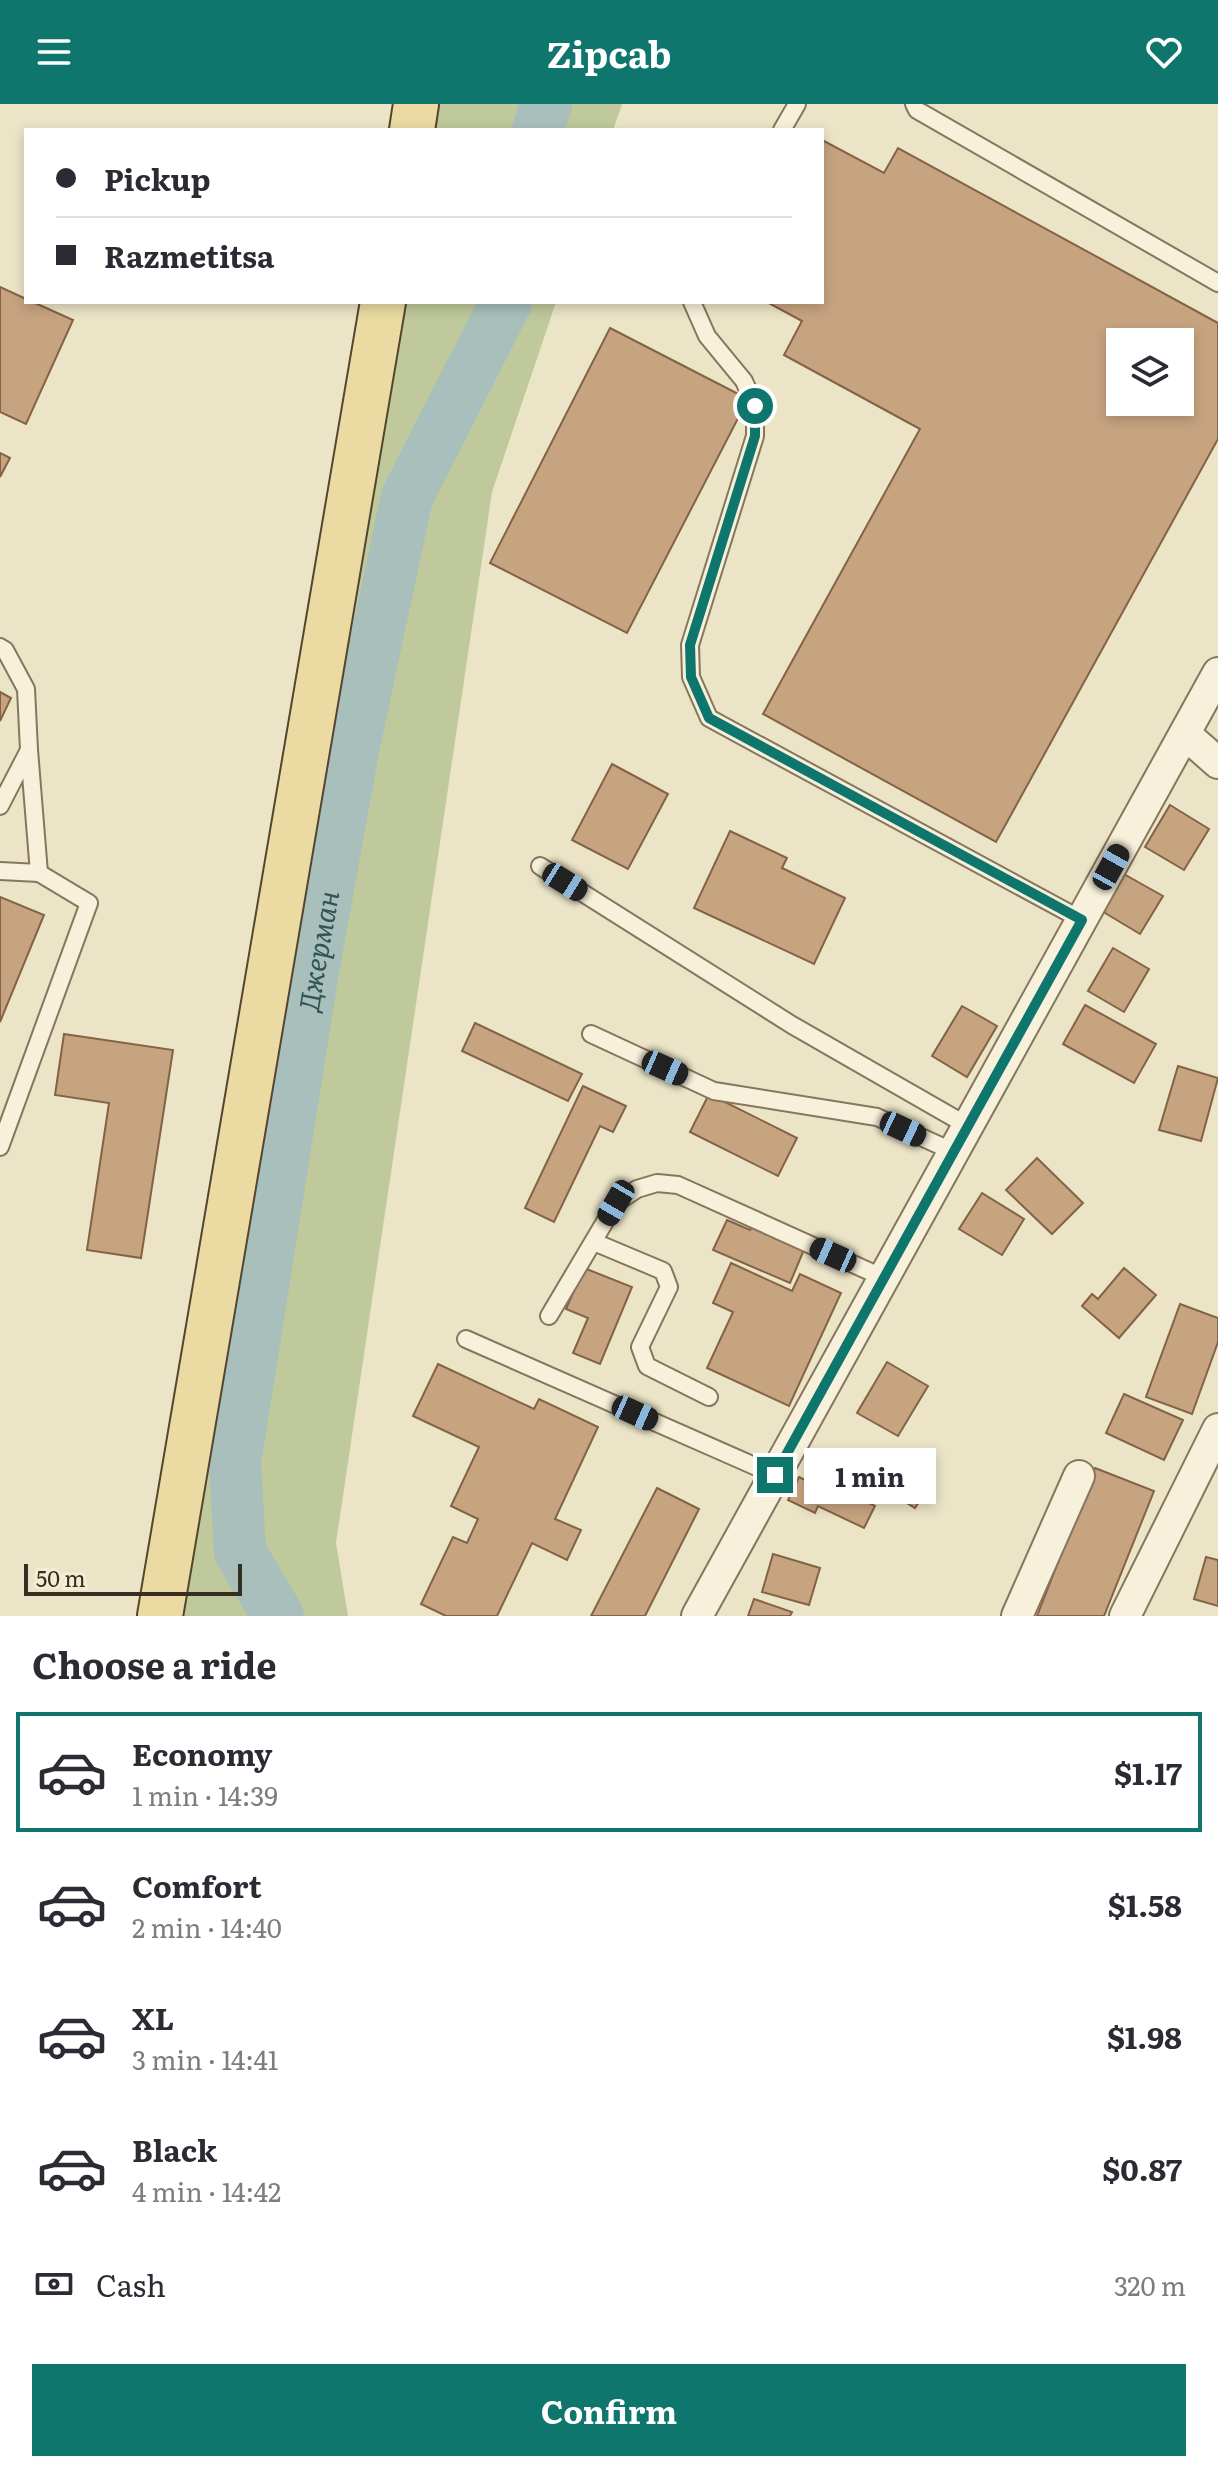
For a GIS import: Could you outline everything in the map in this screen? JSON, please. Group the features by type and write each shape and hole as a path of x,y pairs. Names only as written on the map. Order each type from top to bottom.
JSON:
{"main road":[{"path":"412,128 416,104"},
{"path":"160,1616 383,304"}],"street":[{"path":"697,1616 1218,673"},
{"path":"1185,734 1218,763"},
{"path":"1125,1616 1218,1429"},
{"path":"1017,1616 1079,1476"}],"lane":[{"path":"783,128 797,104"},
{"path":"914,104 917,110 1218,283"},
{"path":"693,304 707,336 744,381 755,406 755,436 690,645 691,677 709,718 1082,920"},
{"path":"0,647 5,650 26,689 39,873"},
{"path":"0,806 29,750"},
{"path":"540,866 792,1025 961,1139"},
{"path":"0,871 39,873 89,903 0,1147"},
{"path":"591,1034 714,1091 877,1117 961,1139"},
{"path":"549,1316 616,1203 637,1189 657,1183 678,1185 884,1278"},
{"path":"594,1242 663,1271 669,1287 640,1347 642,1357 647,1366 709,1397"},
{"path":"466,1339 775,1475"}],"green space":[{"path":"415,104 622,104 614,128 411,128"},
{"path":"382,304 555,304 492,492 336,1543 348,1616 160,1616"}],"building":[{"path":"824,141 884,173 898,148 1218,323 1218,439 996,842 763,714 920,429 784,355 802,321 771,304 824,304"},
{"path":"0,287 24,298 24,304 37,304 73,320 26,424 0,412"},
{"path":"610,328 748,399 627,633 490,563"},
{"path":"0,453 10,458 0,477"},
{"path":"0,692 11,698 0,721"},
{"path":"612,764 668,794 628,869 572,840"},
{"path":"1170,805 1209,829 1184,870 1145,847"},
{"path":"730,831 787,858 782,868 845,898 814,964 694,908"},
{"path":"1122,873 1163,896 1140,934 1100,910"},
{"path":"0,897 44,915 0,1022"},
{"path":"1113,948 1149,969 1124,1012 1088,991"},
{"path":"1085,1005 1156,1044 1134,1083 1063,1044"},
{"path":"962,1006 997,1026 967,1077 932,1056"},
{"path":"475,1023 582,1074 568,1101 462,1051"},
{"path":"64,1034 173,1050 141,1258 87,1250 109,1103 55,1095"},
{"path":"1178,1066 1218,1078 1201,1141 1159,1130"},
{"path":"583,1086 626,1106 613,1132 600,1126 554,1222 525,1208"},
{"path":"709,1094 797,1138 778,1176 690,1132"},
{"path":"1037,1158 1083,1203 1052,1234 1006,1190"},
{"path":"982,1193 1024,1219 1002,1255 959,1229"},
{"path":"727,1220 750,1230 754,1223 806,1245 790,1283 713,1250"},
{"path":"731,1263 792,1291 800,1274 841,1293 789,1406 707,1368 733,1312 713,1303"},
{"path":"584,1268 632,1287 600,1364 573,1353 588,1318 566,1309"},
{"path":"1124,1268 1156,1295 1119,1338 1082,1306 1092,1294 1098,1299"},
{"path":"1180,1304 1218,1318 1218,1342 1192,1414 1146,1397"},
{"path":"887,1362 928,1386 898,1436 857,1413"},
{"path":"438,1364 534,1409 539,1399 598,1427 555,1519 581,1530 567,1560 532,1543 497,1616 446,1616 421,1604 453,1537 467,1543 478,1519 451,1506 479,1447 413,1416"},
{"path":"1124,1394 1183,1420 1164,1460 1106,1433"},
{"path":"890,1460 930,1484 915,1508 875,1483"},
{"path":"1095,1468 1154,1491 1104,1616 1037,1616"},
{"path":"799,1477 827,1491 831,1484 875,1506 864,1528 818,1506 815,1513 788,1500"},
{"path":"657,1488 699,1509 645,1616 591,1616"},
{"path":"773,1554 820,1568 809,1605 762,1592"},
{"path":"1206,1557 1218,1560 1218,1606 1194,1599"},
{"path":"754,1599 792,1612 790,1616 748,1616"}],"waterway":[{"name":"Джерман","path":"539,128 546,104"},
{"name":"Джерман","path":"278,1616 240,1552 235,1462 313,971 354,745 407,497 505,304"}],"route":[{"path":"755,406 755,436 690,645 691,677 709,718 1082,920 775,1475"}]}
